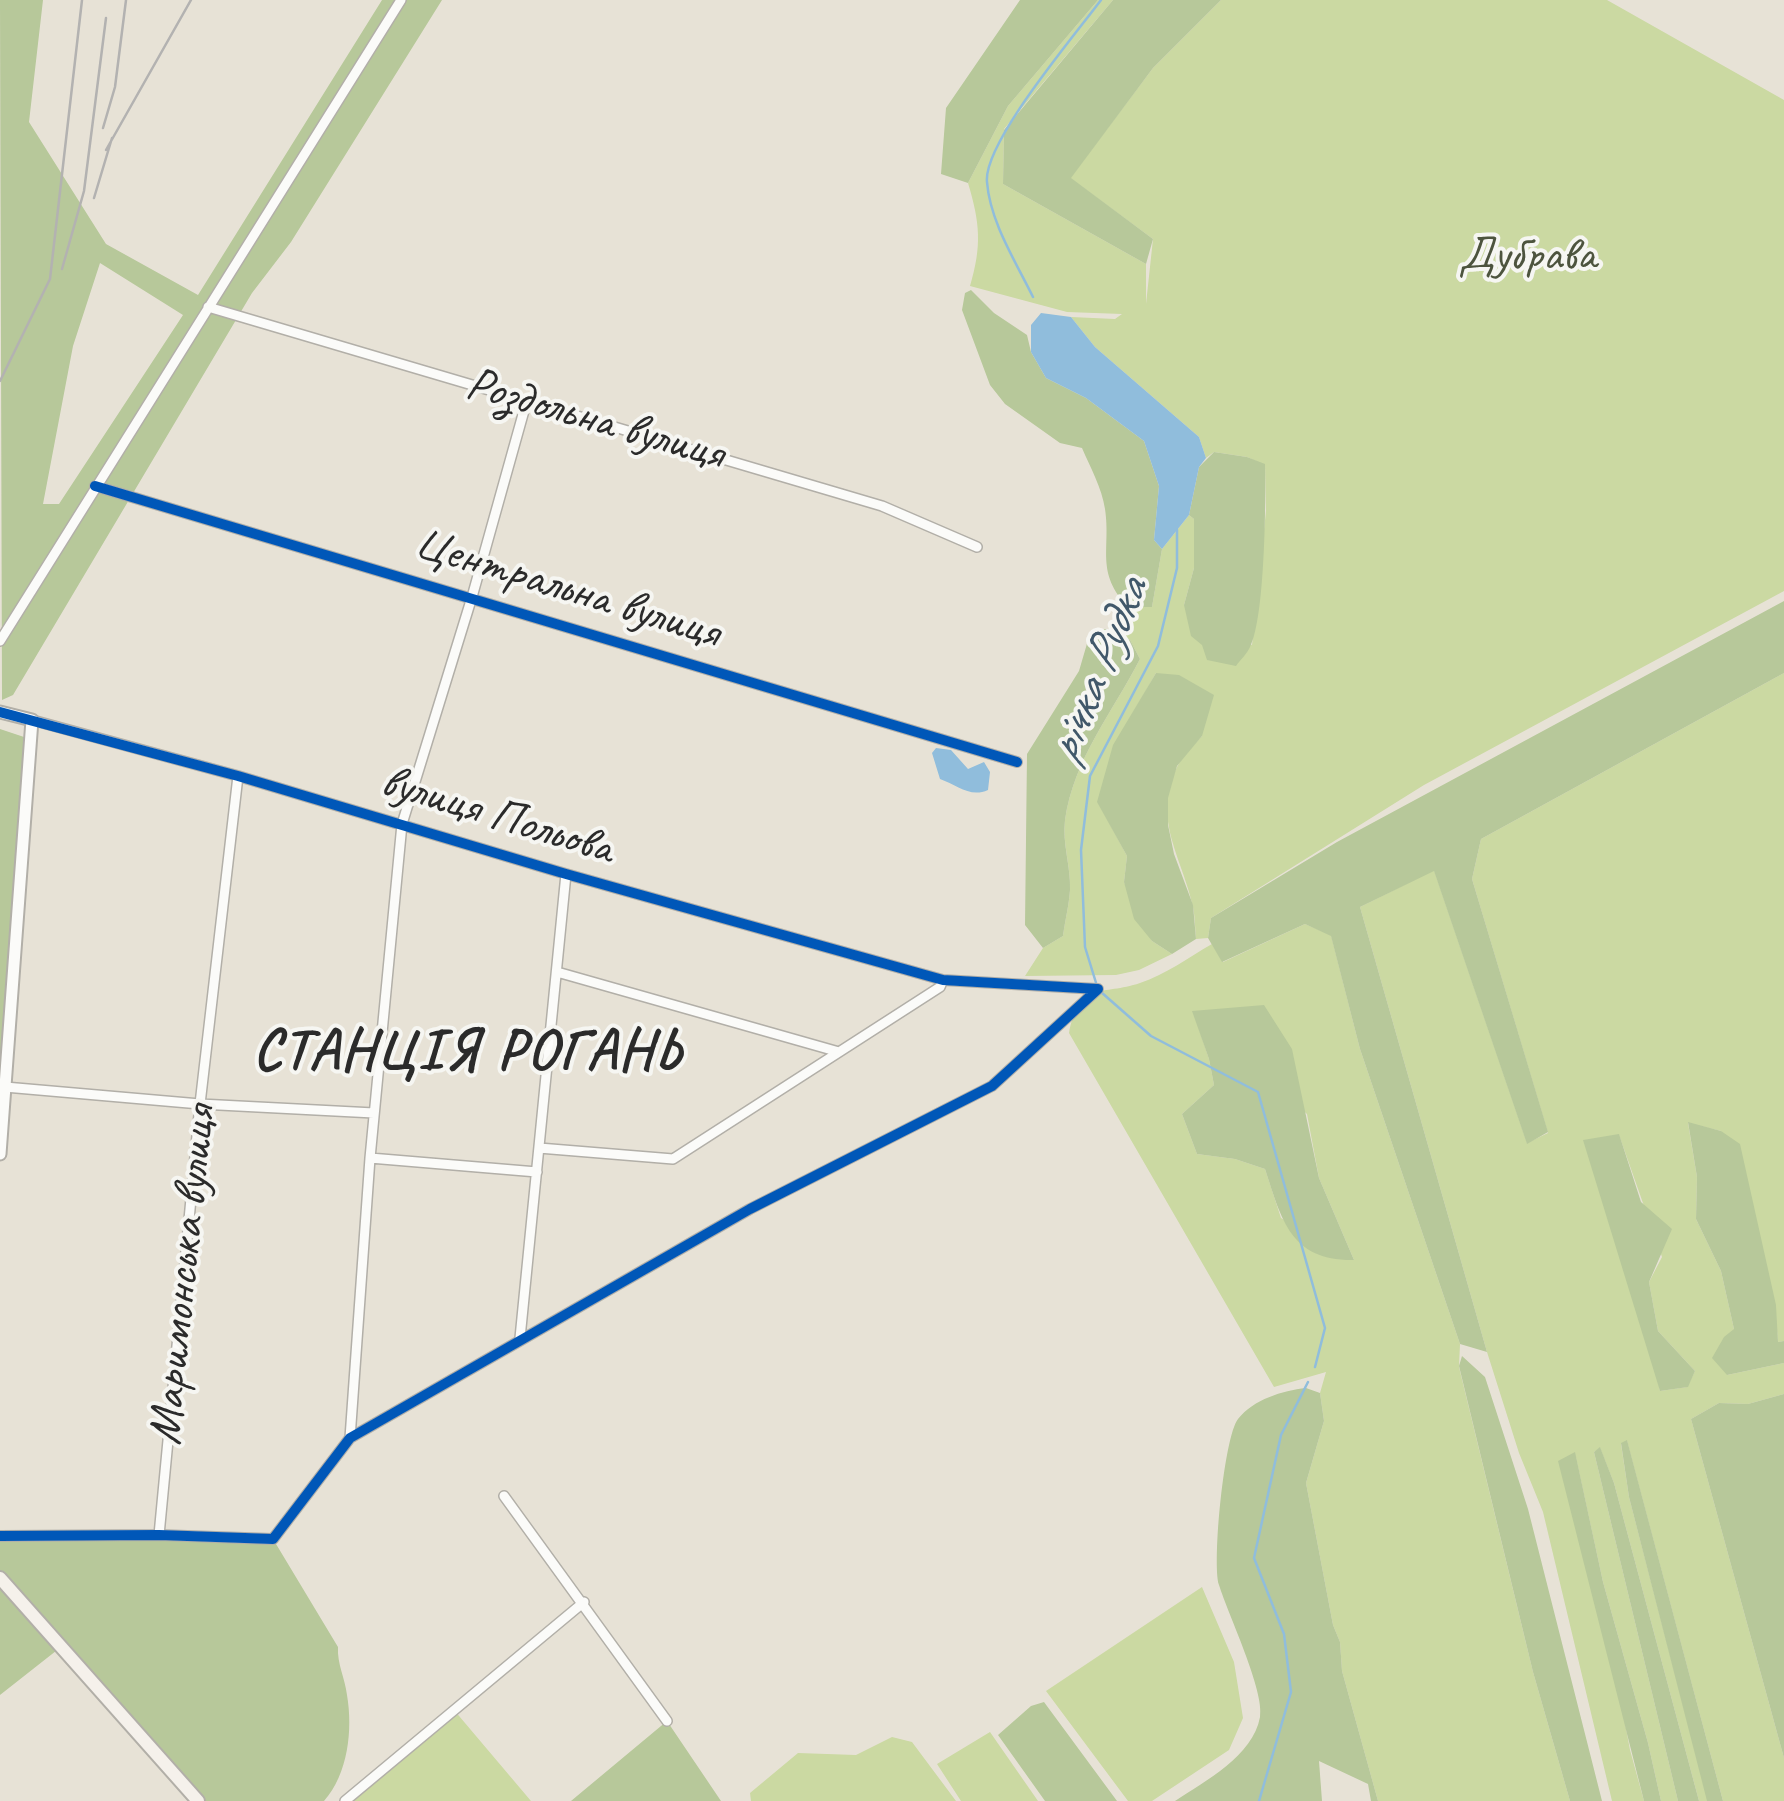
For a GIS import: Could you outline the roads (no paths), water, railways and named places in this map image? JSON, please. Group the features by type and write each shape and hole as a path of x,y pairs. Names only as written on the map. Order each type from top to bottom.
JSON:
{"main road":[{"path":"0,1578 198,1801"}],"street":[{"path":"0,641 401,0"},
{"name":"Роздольна вулиця","path":"208,307 882,506 977,546"},
{"path":"350,1438 370,1158 402,824 472,597 526,400"},
{"name":"Центральна вулиця","path":"96,486 1017,762"},
{"path":"0,712 32,720 0,1154"},
{"name":"вулиця Польова","path":"32,720 943,980 1098,989 992,1086 750,1210 520,1338"},
{"name":"Маримонська вулиця","path":"159,1535 200,1104 238,776"},
{"path":"0,1536 273,1539 350,1438 520,1338 566,874"},
{"path":"556,972 839,1052"},
{"path":"539,1148 673,1158 940,986 943,980"},
{"path":"5,1087 374,1114"},
{"path":"370,1158 537,1172"},
{"path":"504,1496 667,1721"},
{"path":"345,1801 584,1602"}],"water":[{"path":"1041,313 1071,317 1095,347 1199,437 1206,458 1199,467 1189,515 1162,549 1154,540 1159,486 1144,441 1086,398 1046,378 1031,352 1031,325"},
{"path":"936,748 951,750 968,769 984,762 990,772 988,790 969,792 940,779 932,753"}],"waterway":[{"name":"річка Рудка","path":"1033,297 993,212 987,182 990,164 1014,117 1101,0"},
{"name":"річка Рудка","path":"1097,986 1085,947 1081,850 1090,776 1158,646 1177,568 1177,530"},
{"name":"річка Рудка","path":"1101,992 1151,1036 1258,1092 1325,1328 1315,1367"},
{"name":"річка Рудка","path":"1259,1801 1291,1692 1284,1634 1254,1558 1281,1435 1308,1382"}],"railway":[{"path":"0,381 50,279 82,0"},
{"path":"103,128 115,87 126,0"},
{"path":"106,150 191,0"},
{"path":"62,269 84,191 106,18"},
{"path":"94,198 112,138"}],"district":[{"name":"СТАНЦІЯ РОГАНЬ","path":"468,1053"}],"park label":[{"name":"Дубрава","path":"1527,256"}]}
